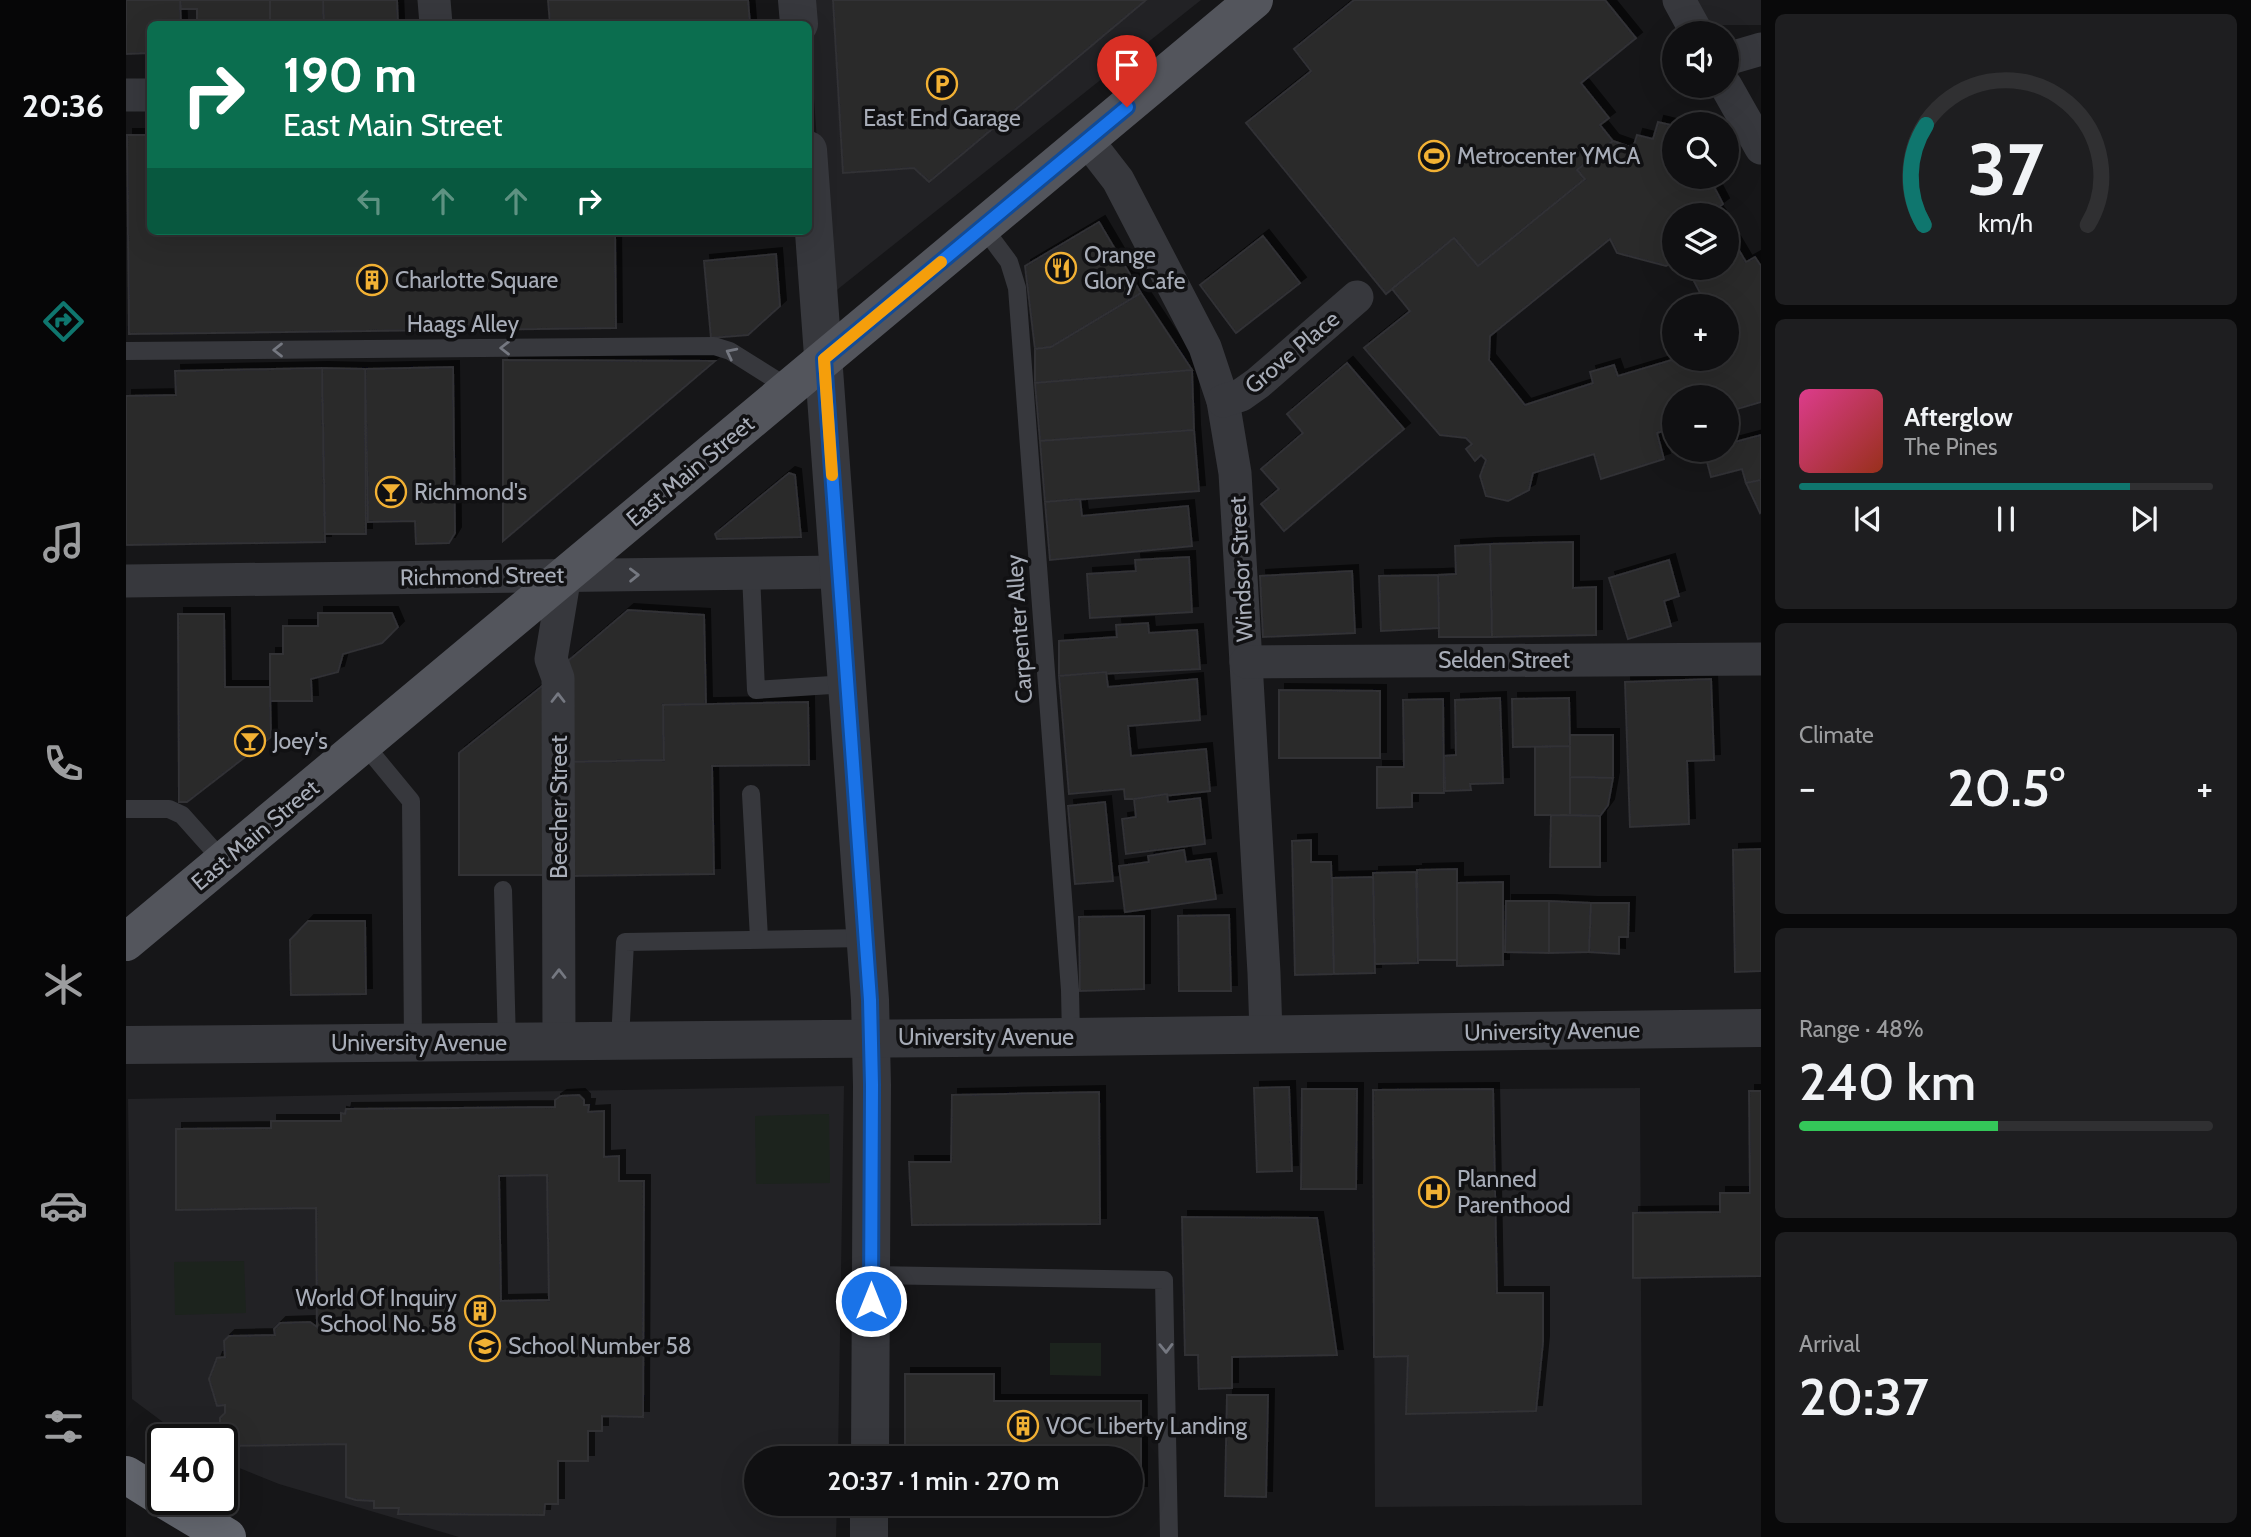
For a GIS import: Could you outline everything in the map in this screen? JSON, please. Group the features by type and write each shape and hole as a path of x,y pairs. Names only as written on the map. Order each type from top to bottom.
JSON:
{"highway":[{"path":"126,1475 147,1488"},
{"path":"191,1515 227,1537"}],"main road":[{"name":"East Main Street","path":"126,942 1087,140 1247,2"}],"street":[{"path":"434,0 436,21"},
{"path":"797,0 799,21"},
{"path":"1679,0 1690,21"},
{"path":"1739,55 1761,49"},
{"path":"126,95 147,94"},
{"path":"1733,98 1761,148"},
{"name":"Windsor Street","path":"1087,140 1125,193 1205,347 1223,401 1235,473 1266,1034"},
{"path":"812,202 872,1038 870,1446"},
{"name":"Grove Place","path":"1223,401 1241,395 1258,383 1357,298"},
{"name":"Richmond Street","path":"126,581 839,572"},
{"name":"Beecher Street","path":"559,1042 558,678 551,659 565,575"},
{"name":"Selden Street","path":"1246,662 1761,659"},
{"name":"University Avenue","path":"126,1045 1761,1028"},
{"path":"869,1516 869,1537"}],"lane":[{"name":"Carpenter Alley","path":"983,227 1009,262 1017,288 1070,990 1071,1037"},
{"name":"Haags Alley","path":"126,351 714,346 730,351 789,388"},
{"path":"751,573 757,690 847,684"},
{"path":"364,744 411,801 413,1043"},
{"path":"751,794 759,939"},
{"path":"126,809 169,809 182,815 223,861"},
{"path":"503,890 507,1043"},
{"path":"620,1041 625,942 866,938"},
{"path":"871,1275 1164,1280 1169,1537"}],"shaded area":[{"name":"East End Garage","path":"807,0 1201,0 828,297 812,71 812,21 808,21"},
{"path":"1693,0 1761,0 1761,25 1739,25 1739,21 1704,21"},
{"name":"School Number 58","path":"844,1086 838,1446 744,1446 744,1516 837,1516 836,1537 459,1537 279,1484 238,1467 238,1424 166,1424 132,1399 128,1099"},
{"path":"1640,1088 1642,1505 1375,1507 1373,1090"},
{"path":"829,1114 830,1183 756,1184 755,1116"},
{"path":"244,1261 246,1313 175,1315 174,1262"},
{"path":"1050,1343 1101,1343 1101,1376 1050,1375"}],"building":[{"path":"126,0 180,0 181,21 147,21 147,53 126,54"},
{"path":"180,0 270,0 270,21 197,21 197,9 181,9"},
{"path":"270,0 323,0 324,21 270,21"},
{"path":"323,0 397,0 398,21 324,21"},
{"path":"548,0 748,0 750,21 550,21"},
{"name":"East End Garage","path":"833,0 1146,0 929,182 914,168 843,173"},
{"name":"Metrocenter YMCA","path":"1354,0 1605,0 1636,38 1581,83 1609,118 1600,125 1613,141 1577,170 1585,179 1478,266 1454,238 1386,294 1246,123 1311,71 1294,49"},
{"path":"1658,122 1662,123 1662,189 1715,189 1722,203 1662,203 1662,265 1617,253 1610,239 1490,336 1489,360 1525,405 1593,383 1590,372 1614,365 1618,376 1662,363 1662,371 1739,371 1739,294 1701,294 1693,280 1739,280 1739,250 1746,262 1755,257 1761,266 1761,402 1739,408 1739,385 1662,385 1662,431 1657,433 1662,460 1601,479 1594,454 1533,473 1529,490 1508,501 1486,496 1480,476 1486,460 1481,455 1475,461 1466,449 1472,444 1466,438 1440,435 1364,348 1410,311 1392,289 1454,238 1478,266 1585,179 1577,170 1613,141 1633,148 1637,135 1653,139"},
{"name":"Charlotte Square","path":"127,135 147,135 147,235 615,235 616,328 129,334"},
{"path":"1099,222 1141,293 1051,347 1035,349 1025,266"},
{"path":"1263,236 1300,283 1236,333 1200,285"},
{"path":"776,254 780,306 748,335 711,338 704,261"},
{"path":"1141,293 1192,370 1035,383 1035,349 1051,347"},
{"path":"503,360 715,361 503,541"},
{"path":"1347,363 1404,429 1284,531 1261,504 1279,489 1261,469 1303,433 1287,414"},
{"path":"453,367 455,533 449,543 416,544 415,521 368,522 365,369"},
{"path":"322,368 325,542 126,545 126,396 176,395 175,371"},
{"path":"322,368 365,369 366,534 325,534"},
{"path":"1192,370 1194,430 1040,441 1035,383"},
{"path":"1194,430 1199,491 1045,502 1040,441"},
{"path":"1761,435 1761,480 1746,483 1742,469 1711,477 1707,462 1739,462 1739,441"},
{"path":"789,473 795,475 801,537 717,539 715,534"},
{"path":"1761,480 1761,512 1760,513 1746,483"},
{"path":"1080,499 1082,516 1188,506 1192,546 1050,560 1045,502"},
{"path":"1573,542 1573,588 1596,587 1596,635 1492,637 1490,544"},
{"path":"1490,544 1492,637 1439,637 1438,575 1456,574 1455,546"},
{"path":"1189,557 1192,612 1090,618 1087,574 1136,571 1135,560"},
{"path":"1669,560 1679,596 1664,601 1671,626 1628,639 1609,578"},
{"path":"1352,571 1355,633 1263,637 1260,576"},
{"path":"1438,575 1439,628 1381,631 1379,576"},
{"path":"628,610 704,615 706,704 663,705 664,760 569,762 568,661"},
{"path":"318,613 392,613 398,627 382,643 343,654 338,672 311,679 312,701 270,701 270,654 283,654 283,626 318,626"},
{"path":"178,614 224,614 225,687 270,687 271,737 187,802 179,802"},
{"path":"1148,623 1149,633 1197,630 1200,669 1059,676 1059,641 1117,637 1116,625"},
{"path":"1106,672 1108,687 1197,679 1200,720 1128,726 1131,756 1206,749 1210,791 1134,799 1125,799 1124,789 1069,794 1059,676"},
{"path":"1711,679 1714,760 1687,761 1689,824 1630,827 1625,682"},
{"path":"547,682 547,875 459,875 459,753"},
{"path":"1279,690 1380,691 1380,758 1279,758"},
{"path":"1500,698 1503,783 1470,784 1471,790 1445,791 1444,756 1456,755 1455,700"},
{"path":"1569,698 1570,746 1513,747 1512,699"},
{"path":"1443,699 1444,793 1412,793 1412,807 1377,808 1377,767 1404,767 1403,700"},
{"path":"808,702 809,765 712,766 714,874 570,876 569,762 664,760 663,705"},
{"path":"1570,735 1613,735 1613,778 1570,777"},
{"path":"1570,746 1570,815 1535,815 1535,747"},
{"path":"1570,777 1613,778 1608,805 1600,816 1570,815"},
{"path":"1167,794 1168,802 1200,798 1205,844 1126,854 1122,819 1136,817 1134,799"},
{"path":"1105,802 1113,881 1075,884 1068,806"},
{"path":"1551,815 1600,816 1600,867 1550,867"},
{"path":"1311,840 1311,862 1331,862 1334,974 1295,975 1292,841"},
{"path":"1761,849 1761,971 1735,972 1733,850"},
{"path":"1184,850 1186,862 1210,859 1216,899 1125,912 1119,866 1149,862 1148,856"},
{"path":"1457,869 1457,960 1418,960 1417,870"},
{"path":"1416,872 1418,963 1375,964 1373,873"},
{"path":"1373,877 1375,973 1334,974 1332,878"},
{"path":"1503,882 1503,965 1457,966 1457,883"},
{"path":"1506,901 1549,901 1549,953 1505,952"},
{"path":"1549,901 1591,903 1589,952 1549,953"},
{"path":"1591,903 1629,903 1628,937 1619,937 1619,954 1589,952"},
{"path":"1229,915 1231,991 1179,991 1178,916"},
{"path":"1144,916 1144,989 1080,991 1079,917"},
{"path":"308,921 365,921 366,994 291,995 290,940"},
{"path":"1289,1087 1292,1171 1257,1172 1254,1088"},
{"path":"1302,1089 1357,1089 1356,1189 1301,1189"},
{"name":"Planned Parenthood","path":"1493,1089 1497,1293 1543,1293 1543,1342 1536,1411 1406,1414 1408,1356 1374,1357 1373,1090"},
{"path":"1749,1091 1761,1091 1761,1276 1633,1278 1633,1213 1720,1212 1720,1193 1750,1193"},
{"path":"1099,1092 1100,1224 912,1225 909,1162 951,1162 952,1095"},
{"name":"World Of Inquiry School No. 58","path":"579,1095 584,1100 584,1105 589,1105 588,1112 604,1111 604,1157 619,1156 619,1181 644,1181 643,1417 602,1416 602,1431 588,1431 588,1461 558,1461 558,1504 545,1504 544,1515 398,1514 399,1508 374,1508 374,1501 346,1497 346,1444 238,1446 238,1424 220,1424 225,1405 217,1406 209,1379 217,1358 225,1357 224,1341 229,1336 275,1335 274,1329 280,1323 310,1322 317,1327 316,1208 176,1210 176,1129 271,1128 271,1121 341,1121 341,1113 345,1114 346,1109 555,1107 555,1100 561,1096","holes":["547,1175 549,1300 501,1301 499,1176"]},
{"path":"1182,1217 1317,1218 1337,1355 1232,1357 1232,1388 1199,1389 1198,1355 1185,1355"},
{"name":"VOC Liberty Landing","path":"905,1374 994,1374 994,1401 1141,1401 1141,1446 905,1446"},
{"path":"1227,1395 1268,1395 1266,1497 1225,1496"}],"slow traffic":[{"path":"832,475 824,359 941,262"}],"place":[{"name":"East End Garage","path":"942,84"},
{"name":"Metrocenter YMCA","path":"1434,156"},
{"name":"Orange Glory Cafe","path":"1061,268"},
{"name":"Charlotte Square","path":"372,280"},
{"name":"Richmond's","path":"391,492"},
{"name":"Joey's","path":"250,741"},
{"name":"Planned Parenthood","path":"1434,1192"},
{"name":"World Of Inquiry School No. 58","path":"480,1311"},
{"name":"School Number 58","path":"485,1346"},
{"name":"VOC Liberty Landing","path":"1023,1426"}],"route":[{"path":"871,1301 872,1038 824,359 1127,107"}]}
